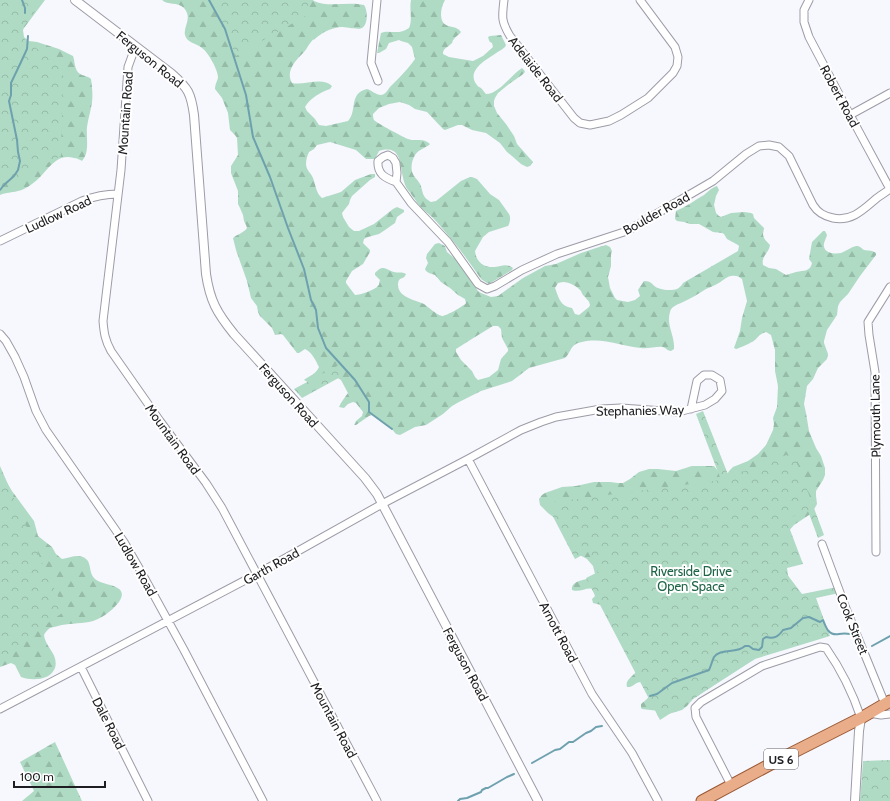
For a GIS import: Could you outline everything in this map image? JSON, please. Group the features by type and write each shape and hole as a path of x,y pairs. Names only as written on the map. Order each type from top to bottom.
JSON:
{"main road":[{"name":"US 6","path":"702,801 865,716 888,706"}],"street":[{"name":"Ferguson Road","path":"75,0 183,84 188,92 192,102 206,274 208,288 214,306 234,334 366,478 382,504 538,801"},
{"path":"377,0 371,63 378,81"},
{"name":"Adelaide Road","path":"504,0 502,18 505,28 510,36 574,118 580,123 590,125 609,121 648,98 673,73 677,66 678,57 675,47 640,0"},
{"name":"Robert Road","path":"809,0 804,10 804,22 809,37 890,189"},
{"name":"Mountain Road","path":"136,47 128,67 118,194 103,321 106,341 111,351 222,508 377,801"},
{"path":"850,115 890,93"},
{"name":"Boulder Road","path":"396,182 411,203 448,242 478,284 487,289 522,270 557,254 627,231 713,181 746,154 759,146 769,145 779,148 789,156 813,205 818,212 826,217 839,219 850,218 858,214 890,189"},
{"name":"Ludlow Road","path":"0,241 82,201 95,196 118,194"},
{"name":"Plymouth Lane","path":"876,552 875,372 868,322 890,287"},
{"name":"Ludlow Road","path":"0,334 18,364 36,411 46,430 124,542 168,621 263,801"},
{"name":"Stephanies Way","path":"541,422 556,417 601,409 621,408 678,412 691,409 715,400 722,391 720,380 712,375 704,375 698,382 691,409"},
{"name":"Garth Road","path":"0,709 257,574 382,504 521,430 541,422"},
{"name":"Arnott Road","path":"468,459 592,694 632,753 658,801"},
{"name":"Cook Street","path":"822,544 845,606 888,706"},
{"path":"731,785 696,718 694,708 701,702 762,666 820,647 826,648 836,662 857,707 865,716 859,731 855,801"},
{"name":"Dale Road","path":"81,667 148,801"}],"green space":[{"path":"0,0 45,0 24,28 24,37 29,41 59,49 73,56 78,72 91,79 92,105 87,127 87,149 82,161 76,158 61,158 27,187 20,191 0,195"},
{"path":"0,0 44,0 18,34 63,69 61,156 0,187"},
{"path":"162,0 313,0 326,4 364,5 367,17 362,28 339,27 323,33 309,44 292,66 290,79 292,83 297,84 318,81 328,83 332,86 330,89 313,98 305,107 319,125 326,126 348,121 353,112 355,98 361,91 367,89 381,95 385,93 407,70 415,59 412,47 408,43 399,40 389,43 386,49 377,53 381,33 401,32 409,28 411,21 411,0 445,0 441,9 442,20 446,25 458,29 461,32 444,50 443,54 449,57 473,61 483,56 493,47 488,37 501,35 506,45 505,47 482,63 474,73 474,79 477,85 486,94 496,91 522,68 524,70 525,72 522,75 498,93 494,101 494,106 497,113 514,136 517,144 533,162 527,167 521,164 507,152 500,143 486,133 472,130 462,125 445,130 427,112 415,109 409,105 400,102 389,104 379,108 373,114 376,121 396,133 411,140 422,140 430,144 415,155 412,167 412,172 420,184 424,196 428,200 431,202 436,201 461,181 472,177 477,179 490,194 499,200 509,214 510,220 508,226 489,232 483,237 475,251 481,264 491,267 506,265 513,268 489,284 481,279 456,245 435,220 421,207 408,190 405,184 398,155 394,151 388,149 379,151 375,159 366,159 356,150 330,142 317,145 309,152 306,160 306,166 313,178 317,192 322,198 341,192 355,180 375,174 375,177 352,196 349,204 342,213 349,227 354,231 359,231 374,224 397,207 404,210 404,212 397,217 395,223 379,234 364,239 363,243 370,250 370,252 363,264 352,271 346,281 355,295 376,288 380,280 375,273 384,268 394,272 406,274 400,279 398,285 401,292 408,298 424,304 442,316 451,313 466,303 465,299 425,269 428,263 426,258 427,254 435,244 439,243 445,246 447,252 459,262 478,291 491,297 498,296 523,278 545,266 556,264 581,253 606,245 610,247 612,251 611,266 608,277 610,288 617,300 628,302 635,300 640,296 638,290 644,281 662,289 677,289 683,283 738,251 739,246 727,239 724,234 713,232 699,224 690,224 677,221 675,219 676,211 717,186 719,190 714,205 716,213 719,216 721,217 731,213 751,213 764,228 763,234 765,240 770,245 763,259 763,265 769,268 776,269 786,275 810,268 812,263 809,259 812,242 823,231 825,231 827,235 824,242 824,247 829,252 841,253 856,246 876,253 848,294 840,302 837,315 827,330 824,341 828,354 827,359 818,368 813,379 807,386 804,404 809,431 821,456 825,468 825,475 816,491 817,504 812,513 794,525 787,533 786,561 789,582 780,642 693,699 682,710 668,714 659,711 642,709 641,704 649,696 641,682 631,687 627,687 628,680 636,672 601,605 593,603 592,599 595,596 593,589 578,591 572,590 575,583 595,574 593,566 587,559 576,553 556,519 540,505 539,499 545,493 562,487 594,482 623,483 639,472 649,469 676,471 692,466 714,466 718,471 727,475 733,467 748,461 758,454 766,445 773,430 773,418 777,407 778,386 775,371 775,350 771,335 766,332 748,344 736,349 734,348 740,331 747,301 742,279 735,276 725,278 719,283 673,307 669,317 674,344 674,349 671,351 663,347 641,348 604,341 580,342 572,347 565,358 529,368 512,381 481,391 452,406 426,425 415,427 400,435 396,434 389,426 372,415 354,425 362,416 363,412 356,403 353,402 344,408 339,407 348,393 341,380 336,377 311,384 304,380 314,373 319,367 314,357 305,349 297,353 283,335 275,335 272,328 260,316 257,306 251,298 233,238 247,228 238,204 238,191 231,173 231,166 238,155 237,138 230,130 228,113 222,98 215,89 218,74 215,66 210,57 200,46 186,38 185,32 188,19 187,12 181,6 164,2","holes":["563,282 577,287 589,302 589,307 579,315 575,314 572,308 562,303 559,298 555,288 558,283","493,326 498,326 501,329 502,338 508,351 501,359 498,370 489,377 478,380 472,371 461,360 456,352 456,349"]},
{"path":"213,0 309,0 307,15 236,56"},
{"path":"339,365 340,370 344,375 302,398 294,389"},
{"name":"Riverside Drive Open Space","path":"703,411 729,477 789,454 787,441 792,449 824,535 818,538 808,511 786,519 803,564 783,569 802,594 837,587 839,593 816,598 830,636 755,659 660,720 586,578 598,572 588,552 575,559 546,503 721,480 696,414"},
{"path":"0,466 65,611 38,630 11,656 0,662"},
{"path":"0,471 12,491 34,521 38,536 52,547 56,554 62,559 80,556 88,560 92,576 98,581 118,588 122,596 113,609 93,621 52,627 47,631 44,635 45,639 54,655 56,663 52,673 40,679 21,677 15,665 11,663 0,667"},
{"path":"55,742 82,801 22,801 34,791 20,762"},
{"path":"890,760 890,801 860,801 863,761"}],"waterway":[{"path":"22,0 25,13"},
{"path":"209,0 225,29 246,95 253,137 270,177 304,269 311,300 316,310 318,328 326,348 355,380 369,402 369,412 392,429"},
{"path":"0,190 14,176 18,170 20,161 9,101 11,95 11,83 27,49 28,36"},
{"path":"650,696 657,694 672,683 709,670 714,657 717,654 738,650 745,646 759,650 762,647 763,639 766,637 776,637 783,630 791,628 803,618 809,617 820,622 823,620 830,633 850,634"},
{"path":"872,646 890,636"},
{"path":"532,763 555,750 560,749 569,742 573,742 596,727 602,726"},
{"path":"458,801 481,792 482,790 514,774"}]}
